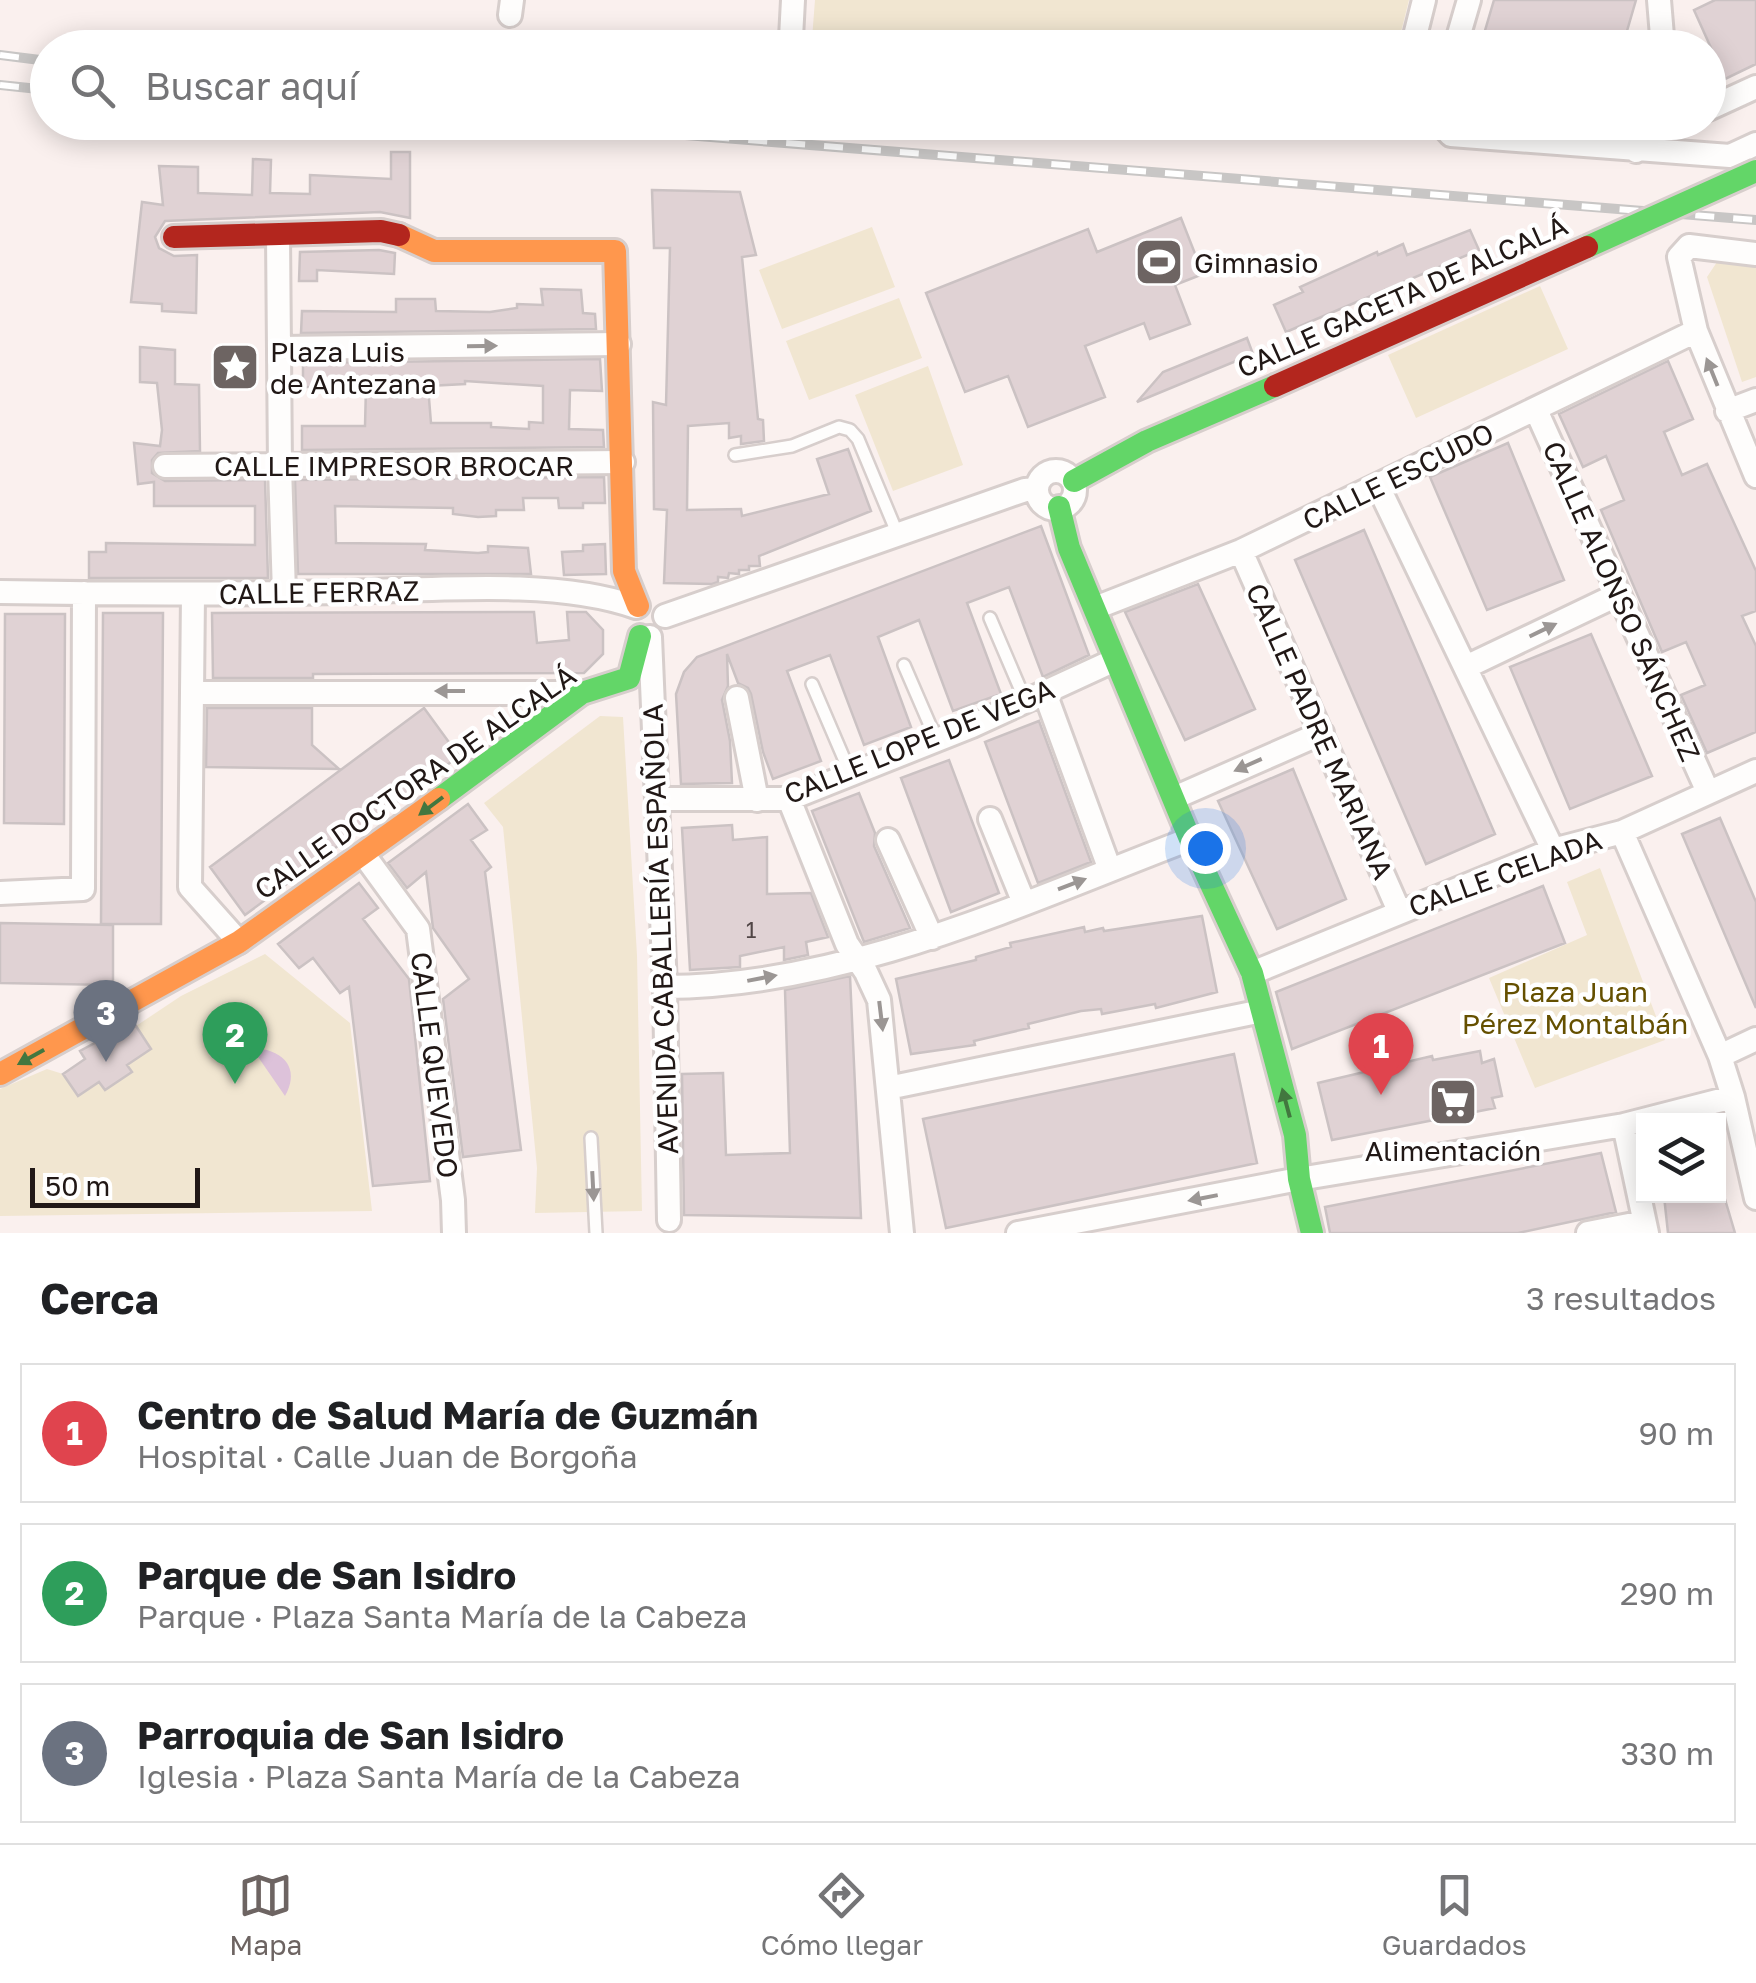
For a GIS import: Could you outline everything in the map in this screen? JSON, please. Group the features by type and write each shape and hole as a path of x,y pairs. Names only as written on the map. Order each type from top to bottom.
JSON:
{"street":[{"path":"791,30 793,0"},
{"path":"1416,30 1424,0"},
{"path":"1460,30 1469,0"},
{"path":"1659,0 1662,30"},
{"path":"1726,101 1756,87"},
{"path":"1509,140 1730,156 1756,144"},
{"path":"1636,151 1640,140"},
{"name":"CALLE GACETA DE ALCALÁ","path":"1074,480 1150,440 1756,171"},
{"path":"174,237 381,231 406,236 434,251 615,250 624,462 624,571 637,606"},
{"path":"278,235 284,593"},
{"path":"1756,254 1688,246 1679,257 1696,331 1756,476"},
{"name":"CALLE ESCUDO","path":"1095,608 1241,550 1696,331"},
{"path":"279,348 618,344"},
{"path":"1728,411 1756,400"},
{"name":"CALLE ALONSO SÁNCHEZ","path":"1536,410 1708,792"},
{"name":"CALLE IMPRESOR BROCAR","path":"166,466 624,462"},
{"path":"1049,473 1074,480 1074,500 1059,507 1042,503 1036,489 1042,477 1049,473"},
{"path":"1378,486 1553,850"},
{"path":"664,616 1036,489"},
{"path":"1059,507 1069,548 1190,839 1252,973 1294,1135 1299,1179 1312,1233"},
{"name":"CALLE PADRE MARIANA","path":"1241,550 1398,911"},
{"name":"CALLE FERRAZ","path":"0,592 193,595 550,591 603,595 637,606"},
{"path":"0,894 83,889 84,593"},
{"path":"1466,667 1619,594"},
{"path":"193,595 190,886 239,942"},
{"path":"647,602 656,604 664,616 664,628 645,637 631,625 637,606 647,602"},
{"name":"CALLE DOCTORA DE ALCALÁ","path":"0,1074 239,942 364,856 582,693 628,678 645,637"},
{"name":"AVENIDA CABALLERÍA ESPAÑOLA","path":"645,637 658,798 669,1229"},
{"name":"CALLE LOPE DE VEGA","path":"658,798 789,798 1116,660"},
{"path":"192,693 582,693"},
{"path":"1035,697 1110,870"},
{"path":"736,698 757,800"},
{"path":"1174,798 1322,733"},
{"name":"CALLE CELADA","path":"1252,973 1553,850 1622,832 1756,772"},
{"path":"789,798 846,944 879,1000 902,1233"},
{"path":"990,818 1024,902"},
{"path":"1622,832 1720,1056 1756,1198"},
{"path":"665,987 716,987 857,959 932,938 1190,839"},
{"path":"888,840 932,938"},
{"name":"CALLE QUEVEDO","path":"364,856 418,928 454,1233"},
{"path":"888,1088 1262,1011"},
{"path":"1720,1056 1756,1039"},
{"path":"1018,1233 1299,1179 1624,1125 1733,1097"},
{"path":"1588,1233 1646,1228 1624,1125"}],"lane":[{"path":"735,455 792,446 839,427 850,430 858,440 898,535"},
{"path":"990,618 1035,697"},
{"path":"904,665 936,739"},
{"path":"812,684 851,774"},
{"path":"591,1138 596,1233"}],"green space":[{"path":"815,0 1409,0 1402,30 813,30"},
{"path":"872,227 895,287 782,329 759,270"},
{"path":"1721,256 1756,260 1756,377 1742,382 1707,277"},
{"path":"1540,286 1568,349 1416,418 1388,355"},
{"path":"899,298 922,358 809,400 786,341"},
{"path":"928,366 963,465 893,491 855,395"},
{"path":"600,716 623,717 637,955 642,1211 535,1213 537,1168 503,827 484,803"},
{"name":"Plaza Juan Pérez Montalbán","path":"1600,868 1665,1040 1535,1088 1489,978 1587,935 1567,882"},
{"path":"265,954 350,1023 372,1211 0,1216 0,1089 47,1069 63,1074 78,1096 99,1082 105,1090 127,1065 151,1049 136,1026 181,996"}],"shaded area":[{"path":"262,1049 279,1055 291,1072 285,1096 254,1051"}],"building":[{"path":"1494,0 1636,0 1627,30 1485,30"},
{"path":"1715,0 1756,0 1756,64 1726,79 1726,30 1703,30 1694,10"},
{"path":"391,152 410,152 410,218 380,212 165,221 155,237 159,248 174,256 197,255 196,313 162,311 162,304 131,302 142,202 163,205 159,166 198,167 198,193 252,195 253,159 271,160 270,193 310,194 310,175 391,179"},
{"path":"652,190 740,192 756,255 742,257 758,419 763,420 764,441 741,444 741,436 729,438 729,423 688,426 687,510 741,509 742,516 829,494 817,459 848,449 871,511 759,556 760,566 749,566 749,570 739,570 739,574 729,573 728,578 718,577 718,582 712,584 664,583 667,510 654,509 653,402 666,405 670,248 654,248"},
{"path":"1181,218 1203,274 1175,285 1190,324 1150,339 1144,323 1085,346 1105,397 1028,427 1008,376 965,392 926,293 1088,229 1097,252"},
{"path":"1470,230 1479,250 1286,332 1274,305 1303,292 1300,287 1377,252 1378,255 1403,244 1407,255"},
{"path":"300,252 395,253 394,274 317,270 317,281 299,281"},
{"path":"541,289 581,290 583,313 595,314 596,329 301,333 302,311 396,312 396,299 435,299 436,311 490,312 517,308 517,304 543,305"},
{"path":"1247,338 1253,354 1137,402 1163,372"},
{"path":"140,347 175,350 175,384 199,385 200,451 158,453 152,460 152,473 165,481 265,480 268,578 89,578 89,552 106,552 106,543 255,545 255,506 154,506 154,482 138,484 134,443 160,446 162,430 157,383 140,382"},
{"path":"600,359 602,391 570,390 569,429 603,430 604,447 302,450 302,426 365,426 366,387 303,387 303,363","holes":["465,381 543,386 543,423 529,422 529,429 491,427 491,423 431,423 428,386"]},
{"path":"1668,361 1693,419 1664,432 1682,475 1707,464 1756,571 1756,611 1742,616 1756,646 1756,732 1707,753 1681,695 1705,685 1686,642 1662,652 1601,510 1624,500 1606,456 1583,467 1559,414"},
{"path":"1508,443 1564,580 1487,610 1430,477"},
{"path":"604,477 605,503 583,503 583,508 559,508 558,498 523,498 524,510 496,510 496,516 478,517 453,514 453,508 335,506 336,543 426,544 425,550 478,553 488,552 488,546 528,548 531,574 298,574 295,480"},
{"path":"1041,526 1089,655 1043,677 1009,587 967,603 1001,694 953,711 919,620 878,637 911,727 864,745 830,655 787,671 821,761 773,779 751,694 738,683 727,654 728,686 722,700 730,741 732,783 681,784 676,694 684,672 697,657"},
{"path":"1364,530 1495,834 1426,864 1295,560"},
{"path":"605,544 606,574 564,575 562,552 583,551 583,545"},
{"path":"1198,584 1255,709 1185,740 1125,612"},
{"path":"534,612 537,643 569,640 567,612 586,612 603,630 603,654 584,673 213,678 212,613"},
{"path":"103,613 163,613 161,924 101,924"},
{"path":"5,614 65,614 64,824 4,823"},
{"path":"1591,634 1652,776 1570,809 1510,667"},
{"path":"207,708 312,708 312,745 339,769 206,767"},
{"path":"424,708 459,756 245,915 210,867"},
{"path":"1039,721 1091,862 1038,883 985,742"},
{"path":"949,760 999,893 951,912 901,778"},
{"path":"1293,769 1346,899 1277,929 1218,801"},
{"path":"859,793 875,833 874,846 910,928 864,942 812,811"},
{"path":"468,804 487,830 471,840 491,867 485,872 521,1150 463,1157 443,999 469,979 433,928 426,872 407,888 388,863"},
{"path":"1720,818 1756,902 1756,1008 1682,834"},
{"path":"732,825 733,840 767,837 767,894 811,893 828,937 806,942 808,955 784,960 784,947 740,956 740,967 690,970 682,828"},
{"path":"359,883 378,908 363,919 409,979 430,1181 373,1186 349,987 340,993 313,958 299,968 278,944"},
{"path":"1543,886 1565,943 1292,1049 1276,992"},
{"path":"1202,916 1217,992 1156,1008 1155,1004 1102,1014 1101,1009 1081,1011 974,1041 975,1045 911,1054 896,979 976,960 1011,947 1010,943 1084,927 1085,932 1103,928 1104,931"},
{"path":"0,923 113,925 113,985 0,983"},
{"path":"850,976 861,1218 684,1215 682,1074 723,1073 726,1155 790,1153 785,990"},
{"path":"136,1026 151,1049 127,1065 132,1072 105,1090 99,1082 78,1096 63,1074 85,1059 80,1051 108,1036 112,1042"},
{"path":"1480,1051 1482,1063 1494,1059 1502,1096 1492,1098 1495,1108 1332,1140 1318,1083 1432,1056 1433,1060"},
{"path":"1234,1054 1257,1163 946,1228 923,1119"},
{"path":"1601,1153 1616,1212 1518,1233 1330,1233 1325,1207"},
{"path":"1665,1203 1726,1203 1735,1233 1668,1233"}],"railway":[{"path":"0,55 30,59"},
{"path":"0,85 30,88"},
{"path":"748,140 1756,220"}],"traffic: fast":[{"path":"1587,247 1756,171"},
{"path":"1074,481 1147,441 1275,386"},
{"path":"1059,507 1069,548 1190,839 1252,973 1295,1135 1299,1179 1312,1233"},
{"path":"439,799 582,693 629,678 640,636"}],"traffic: slow":[{"path":"399,235 434,251 615,251 624,571 638,606"},
{"path":"0,1074 239,942 439,799"}],"traffic: jam":[{"path":"174,237 381,231 399,235"},
{"path":"1275,386 1587,247"}],"place":[{"name":"Gimnasio","path":"1159,262"},
{"name":"Plaza Luis de Antezana","path":"235,367"},
{"name":"Parroquia de San Isidro","path":"106,1062"},
{"name":"Parque de San Isidro","path":"235,1084"},
{"name":"Centro de Salud María de Guzmán","path":"1381,1095"},
{"name":"Alimentación","path":"1453,1102"}]}
